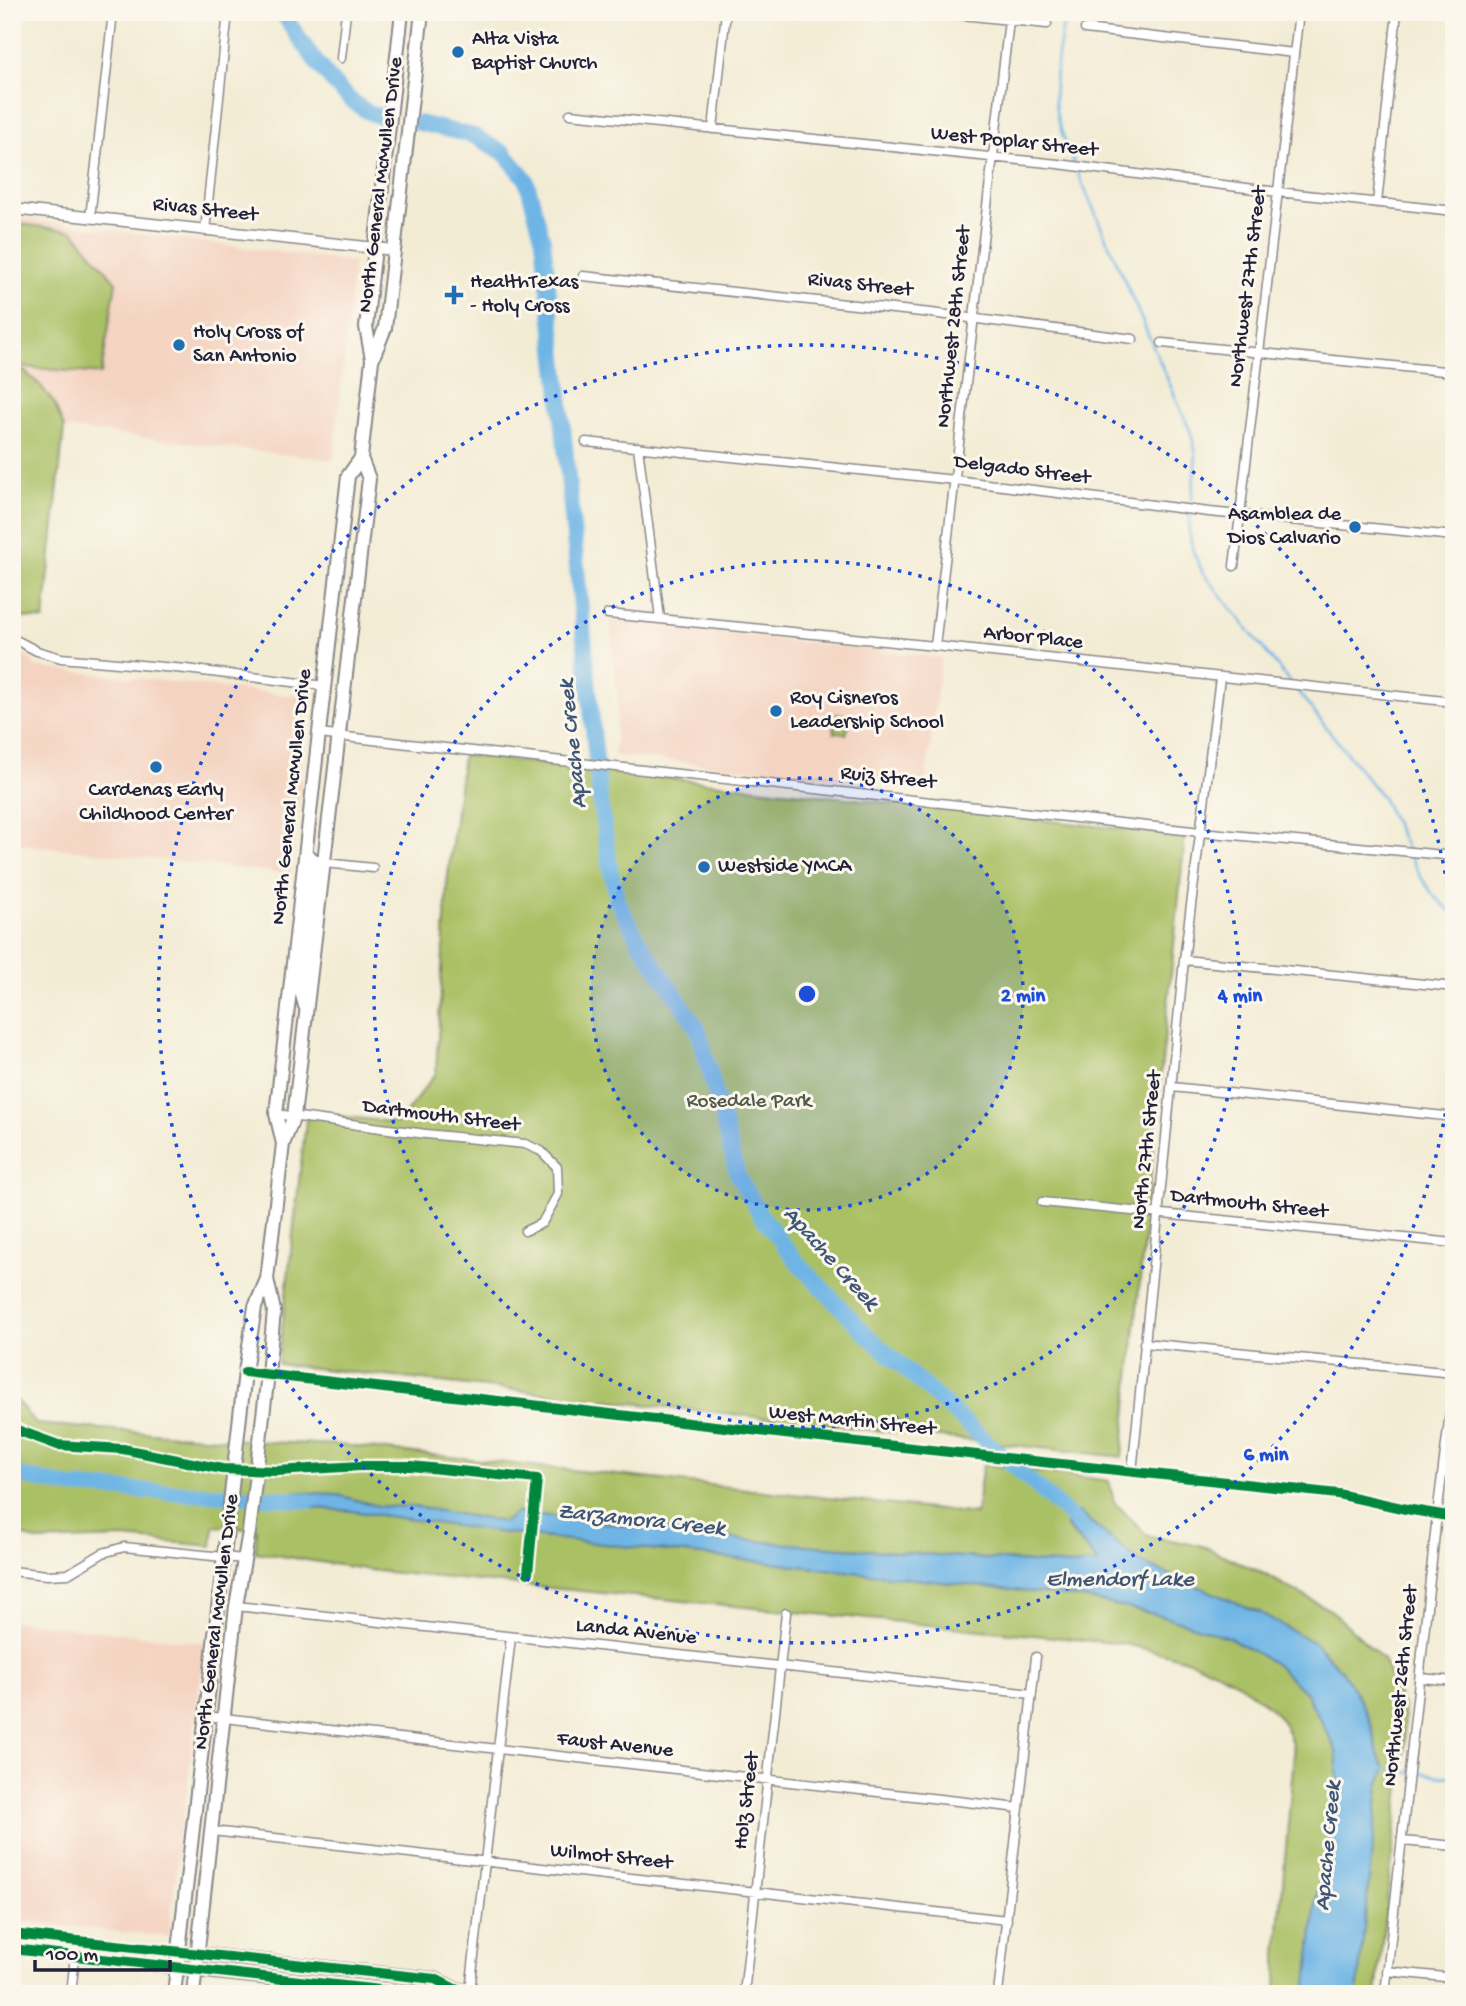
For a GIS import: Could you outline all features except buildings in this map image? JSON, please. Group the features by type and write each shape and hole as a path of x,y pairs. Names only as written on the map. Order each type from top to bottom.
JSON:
{"main road":[{"name":"North General McMullen Drive","path":"372,360 366,327 402,12"},
{"name":"North General McMullen Drive","path":"174,1994 245,1372 255,1307 267,1279 283,1144 294,1116 307,1017 369,479 361,458 372,360 385,328 422,12"},
{"name":"North General McMullen Drive","path":"283,1144 276,1114 348,476 361,458"},
{"path":"306,853 314,860 300,987 307,1017"},
{"name":"North General McMullen Drive","path":"193,1994 236,1606 249,1532 268,1374 274,1311 267,1279"},
{"path":"12,1934 435,1979 455,1989 497,1994"},
{"path":"12,1950 416,1994"},
{"path":"440,1994 455,1989"}],"street":[{"path":"90,218 113,12"},
{"path":"205,231 228,12"},
{"path":"341,58 345,12"},
{"path":"713,129 726,12"},
{"path":"934,12 1009,16 1047,24"},
{"name":"Northwest 27th Street","path":"1234,566 1299,12"},
{"path":"1377,203 1397,12"},
{"name":"Northwest 28th Street","path":"935,646 1009,16"},
{"path":"1085,29 1294,53"},
{"name":"West Poplar Street","path":"570,114 1058,164 1454,211"},
{"name":"Rivas Street","path":"12,209 394,250"},
{"name":"Rivas Street","path":"583,276 975,318 1133,339"},
{"path":"1162,343 1454,372"},
{"name":"Delgado Street","path":"586,442 955,480 1209,512 1454,536"},
{"path":"638,447 660,618"},
{"name":"Arbor Place","path":"608,614 1454,702"},
{"path":"12,638 37,651 61,658 186,669 325,686"},
{"path":"1201,832 1220,678"},
{"name":"Ruiz Street","path":"319,734 1201,832 1454,856"},
{"name":"North 27th Street","path":"1132,1472 1184,960 1201,832"},
{"path":"325,863 373,868"},
{"path":"1184,960 1454,987"},
{"path":"1172,1087 1454,1117"},
{"name":"Dartmouth Street","path":"276,1114 525,1144 541,1151 557,1167 558,1194 542,1223 525,1231"},
{"name":"Dartmouth Street","path":"1042,1202 1454,1243"},
{"path":"1144,1343 1454,1373"},
{"name":"West Martin Street","path":"245,1372 1338,1494 1454,1517"},
{"name":"Northwest 26th Street","path":"1385,1994 1454,1381"},
{"path":"12,1571 47,1575 68,1574 103,1552 124,1546 243,1559"},
{"name":"Landa Avenue","path":"236,1606 1032,1694"},
{"name":"Holz Street","path":"744,1994 786,1613"},
{"path":"470,1991 511,1637"},
{"path":"998,1994 1036,1657"},
{"path":"1420,1678 1454,1681"},
{"name":"Faust Avenue","path":"206,1716 1020,1808"},
{"name":"Wilmot Street","path":"212,1831 1007,1920"},
{"path":"1403,1841 1454,1846"},
{"path":"71,1994 75,1956"},
{"path":"1387,1971 1454,1978"},
{"path":"434,1994 435,1979"}],"shaded area":[{"name":"Holy Cross of San Antonio","path":"12,217 354,262 333,460 65,428 44,620 12,616"},
{"name":"Roy Cisneros Leadership School","path":"610,620 941,658 925,787 614,755 618,699"},
{"name":"Cardenas Early Childhood Center","path":"12,651 17,651 34,662 33,667 306,697 298,778 302,780 291,874 12,843"},
{"path":"12,1621 205,1643 168,1937 12,1920"},
{"path":"214,1980 339,1994 213,1994"}],"green space":[{"path":"12,223 73,231 116,282 101,374 12,366"},
{"path":"12,369 24,371 40,385 54,403 64,428 44,620 12,616"},
{"path":"836,714 857,716 849,724 846,734 834,733"},
{"name":"Rosedale Park","path":"463,755 1185,836 1122,1457 278,1364 307,1112 398,1123 436,1073 447,884"},
{"path":"12,1393 36,1424 340,1445 976,1514 983,1464 1109,1481 1114,1502 1148,1536 1203,1546 1264,1574 1332,1611 1383,1659 1403,1707 1405,1744 1376,1994 1277,1994 1277,1953 1294,1754 1291,1740 1277,1714 1249,1691 1216,1671 1180,1658 1124,1644 377,1571 255,1552 257,1530 214,1526 212,1546 123,1538 36,1541 12,1531"}],"water":[{"name":"Elmendorf Lake","path":"294,1492 334,1494 378,1506 417,1507 504,1522 517,1512 765,1542 1071,1565 1099,1563 1066,1526 1079,1512 1141,1563 1259,1612 1316,1644 1342,1671 1359,1698 1371,1724 1379,1757 1386,1769 1379,1786 1357,1994 1306,1994 1316,1900 1338,1782 1336,1751 1305,1692 1275,1664 1230,1638 1163,1616 1083,1598 496,1532 352,1511 290,1506"}],"waterway":[{"name":"Apache Creek","path":"282,12 312,57 339,88 367,111 380,116"},
{"path":"1065,12 1055,99 1059,124 1074,163"},
{"name":"Apache Creek","path":"419,123 474,136 504,153 526,179 543,240 600,800 617,900 640,943 698,1029 738,1176 760,1214 797,1262 867,1335 1087,1534"},
{"path":"1076,169 1191,433 1196,454 1189,531 1193,552 1203,573 1290,682"},
{"path":"1294,687 1382,797 1420,876 1434,896 1454,914"},
{"name":"Zarzamora Creek","path":"12,1474 71,1487 309,1501"},
{"path":"1384,1769 1454,1777"}],"cycle path":[{"path":"245,1372 1338,1494 1454,1517"},
{"path":"12,1426 58,1445 123,1449 222,1469 277,1471 411,1466 537,1479 528,1573"},
{"path":"12,1934 435,1979 455,1989 497,1994"},
{"path":"12,1949 416,1994"}],"place":[{"name":"Alta Vista Baptist Church","path":"458,52"},
{"name":"HealthTexas - Holy Cross","path":"454,295"},
{"name":"Holy Cross of San Antonio","path":"179,345"},
{"name":"Asamblea de Dios Calvario","path":"1355,527"},
{"name":"Roy Cisneros Leadership School","path":"776,711"},
{"name":"Cardenas Early Childhood Center","path":"156,767"},
{"name":"Westside YMCA","path":"704,867"}]}
